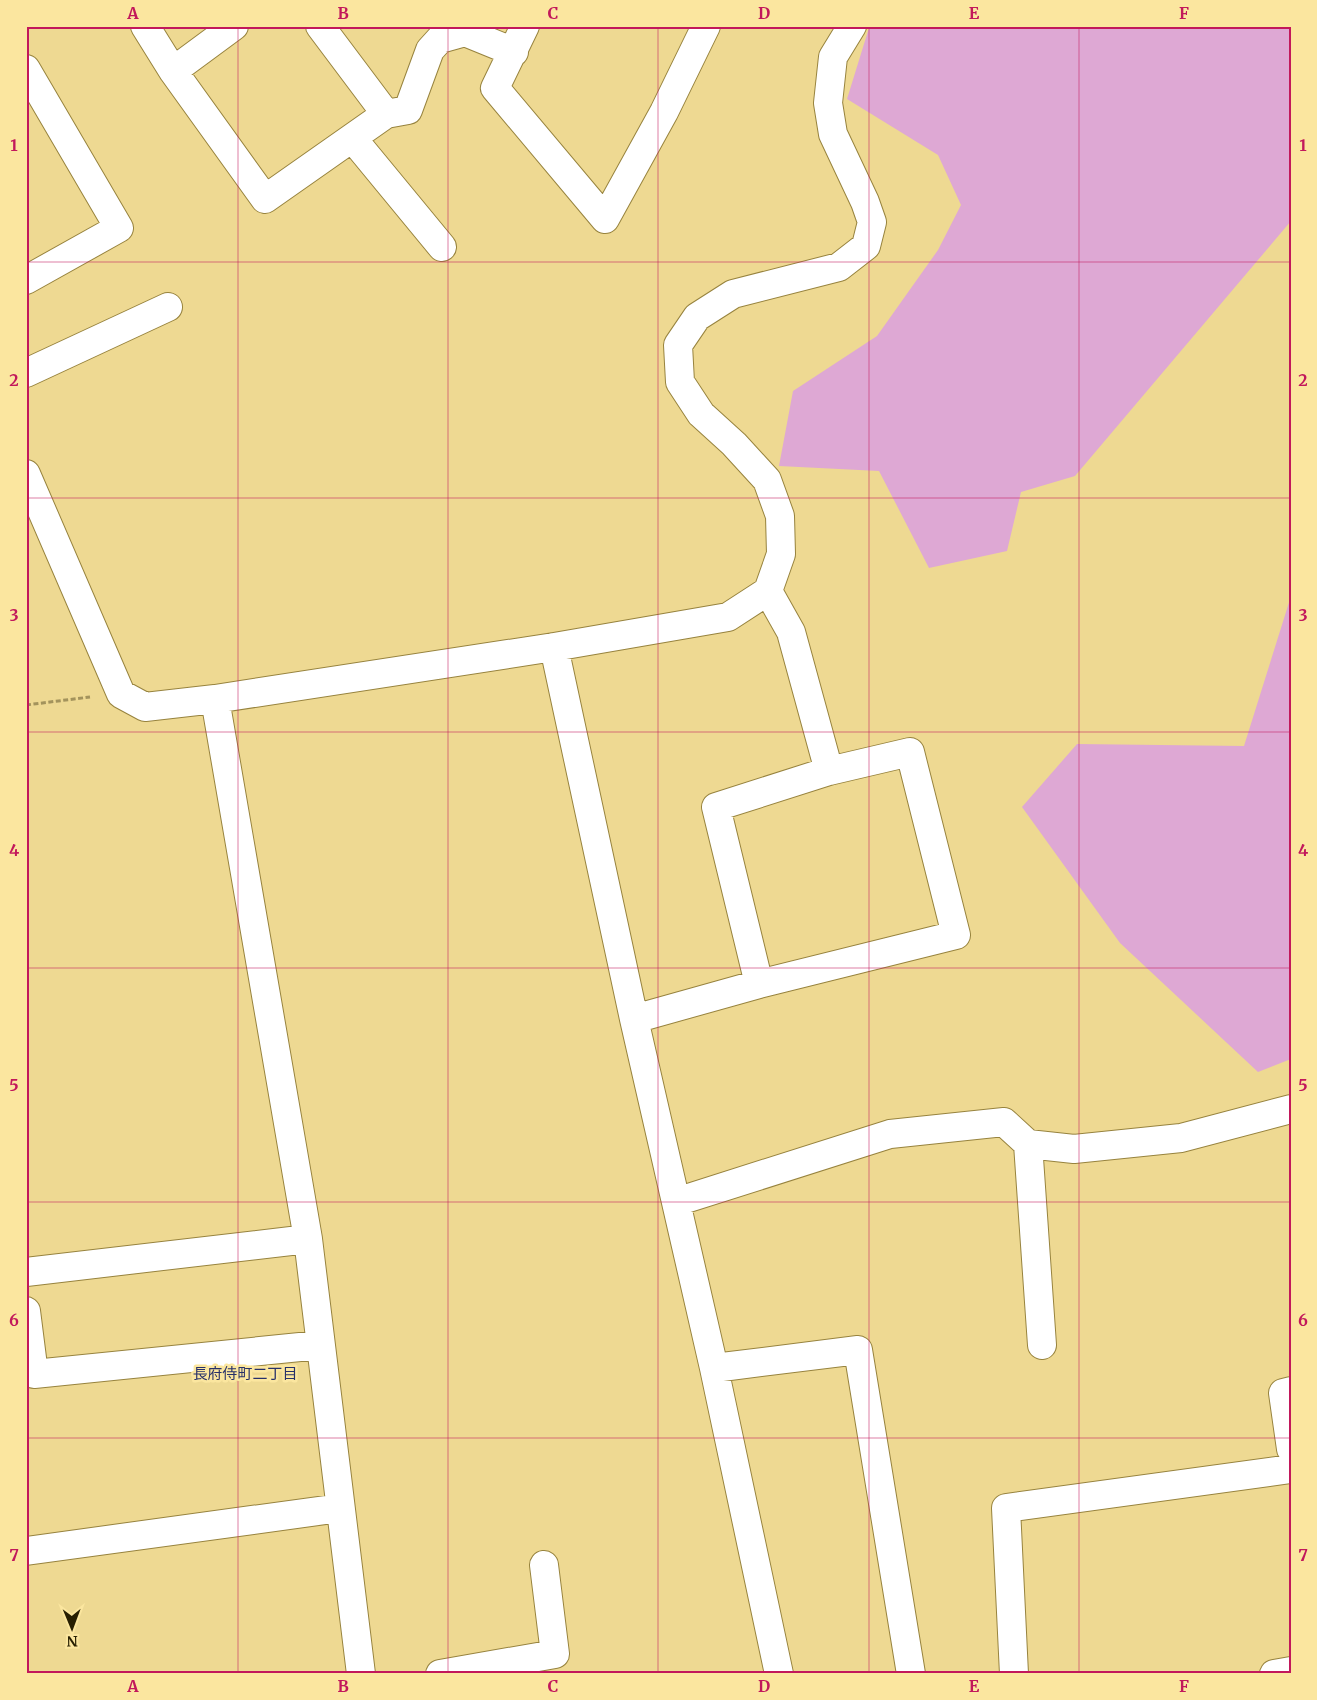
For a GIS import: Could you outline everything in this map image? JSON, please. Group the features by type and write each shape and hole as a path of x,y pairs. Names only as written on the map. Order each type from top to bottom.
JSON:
{"street":[{"path":"145,26 173,71 265,199 386,114 408,110 430,50 440,40 465,32 514,52"},
{"path":"173,71 234,26"},
{"path":"320,26 386,114"},
{"path":"525,26 495,88 605,219 664,112 706,26"},
{"path":"26,474 121,694 145,707 215,699 728,617 768,591 781,554 780,516 767,480 734,444 701,414 680,382 678,345 698,317 733,294 839,267 866,246 872,222 865,202 833,134 828,103 833,57 852,26"},
{"path":"26,69 119,228 26,280"},
{"path":"353,139 442,247"},
{"path":"26,373 168,307"},
{"path":"768,591 791,632 829,771"},
{"path":"554,646 634,1019 714,1368 779,1674"},
{"path":"215,699 308,1238 361,1674"},
{"path":"634,1019 759,984 956,935 910,752 829,771 716,807 759,984"},
{"path":"676,1202 890,1134 1004,1122 1028,1144 1074,1149 1181,1138 1291,1109"},
{"path":"1028,1144 1042,1345"},
{"path":"26,1272 308,1238"},
{"path":"26,1311 34,1374 320,1345"},
{"path":"714,1368 858,1350 911,1674"},
{"path":"1291,1391 1283,1393 1291,1449"},
{"path":"1014,1674 1006,1508 1291,1470"},
{"path":"26,1551 340,1508"},
{"path":"440,1674 554,1654 544,1565"},
{"path":"1274,1674 1291,1671"}],"path":[{"path":"26,705 121,694"}],"shaded area":[{"path":"871,26 1291,26 1291,221 1075,476 1021,492 1007,551 929,568 879,471 779,466 793,391 877,336 938,250 961,205 938,155 847,99"},
{"path":"1291,596 1291,1059 1258,1072 1120,943 1022,807 1077,744 1244,746"}],"district":[{"name":"長府侍町二丁目","path":"245,1373"}]}
